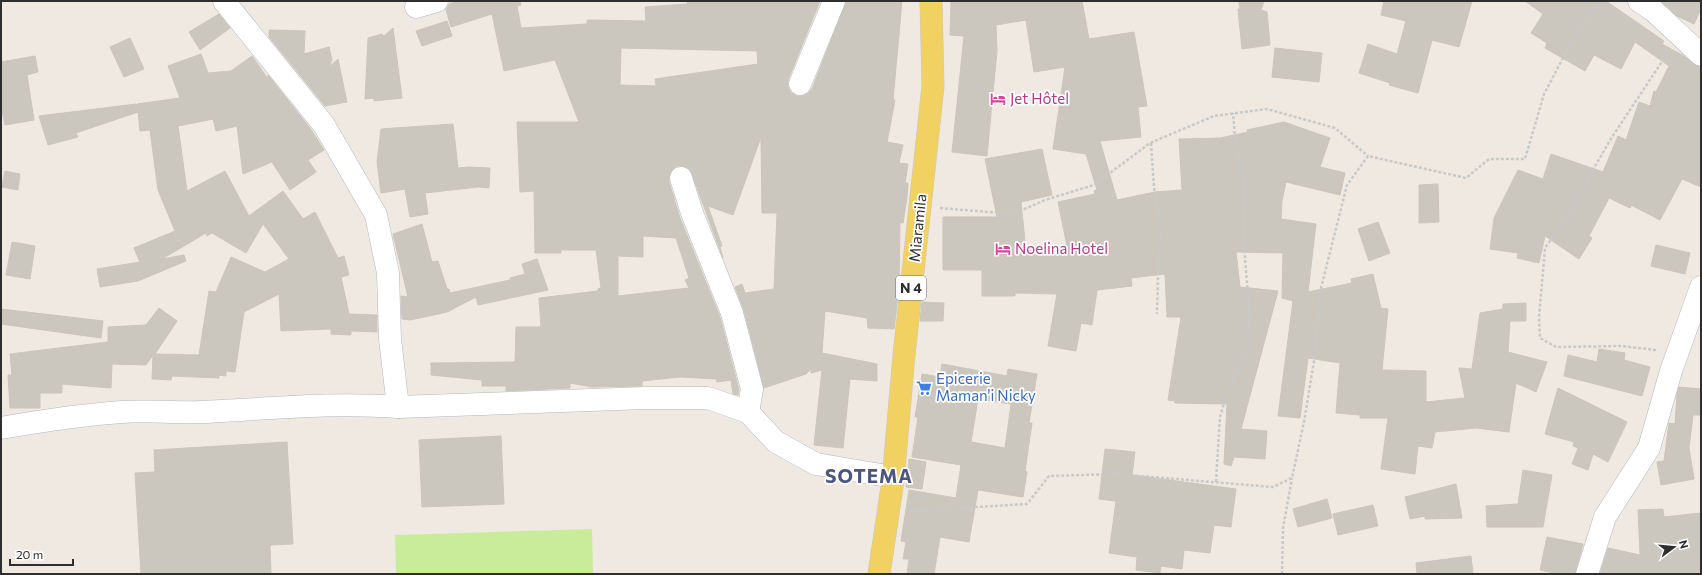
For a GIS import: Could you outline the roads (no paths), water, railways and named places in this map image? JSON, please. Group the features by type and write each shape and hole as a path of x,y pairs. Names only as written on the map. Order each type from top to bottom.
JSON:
{"main road":[{"name":"Miaramila","path":"879,574 893,477 904,355 933,86 931,1"}],"street":[{"path":"224,1 324,126 376,215 388,273 390,339 398,407"},
{"path":"416,7 437,1"},
{"path":"800,84 834,1"},
{"path":"1638,1 1654,11 1701,55"},
{"path":"681,178 692,213 732,313 752,389 748,412"},
{"path":"1587,574 1605,517 1649,448 1671,371 1701,287"},
{"path":"1,428 36,421 123,412 200,412 288,406 356,404 398,407 644,398 708,398 748,412 776,442 816,464 893,477"}],"place":[{"name":"Jet Hôtel","path":"998,99"},
{"name":"Noelina Hotel","path":"1003,249"},
{"name":"Epicerie Maman'i Nicky","path":"924,388"}],"district":[{"name":"SOTEMA","path":"869,476"}]}
